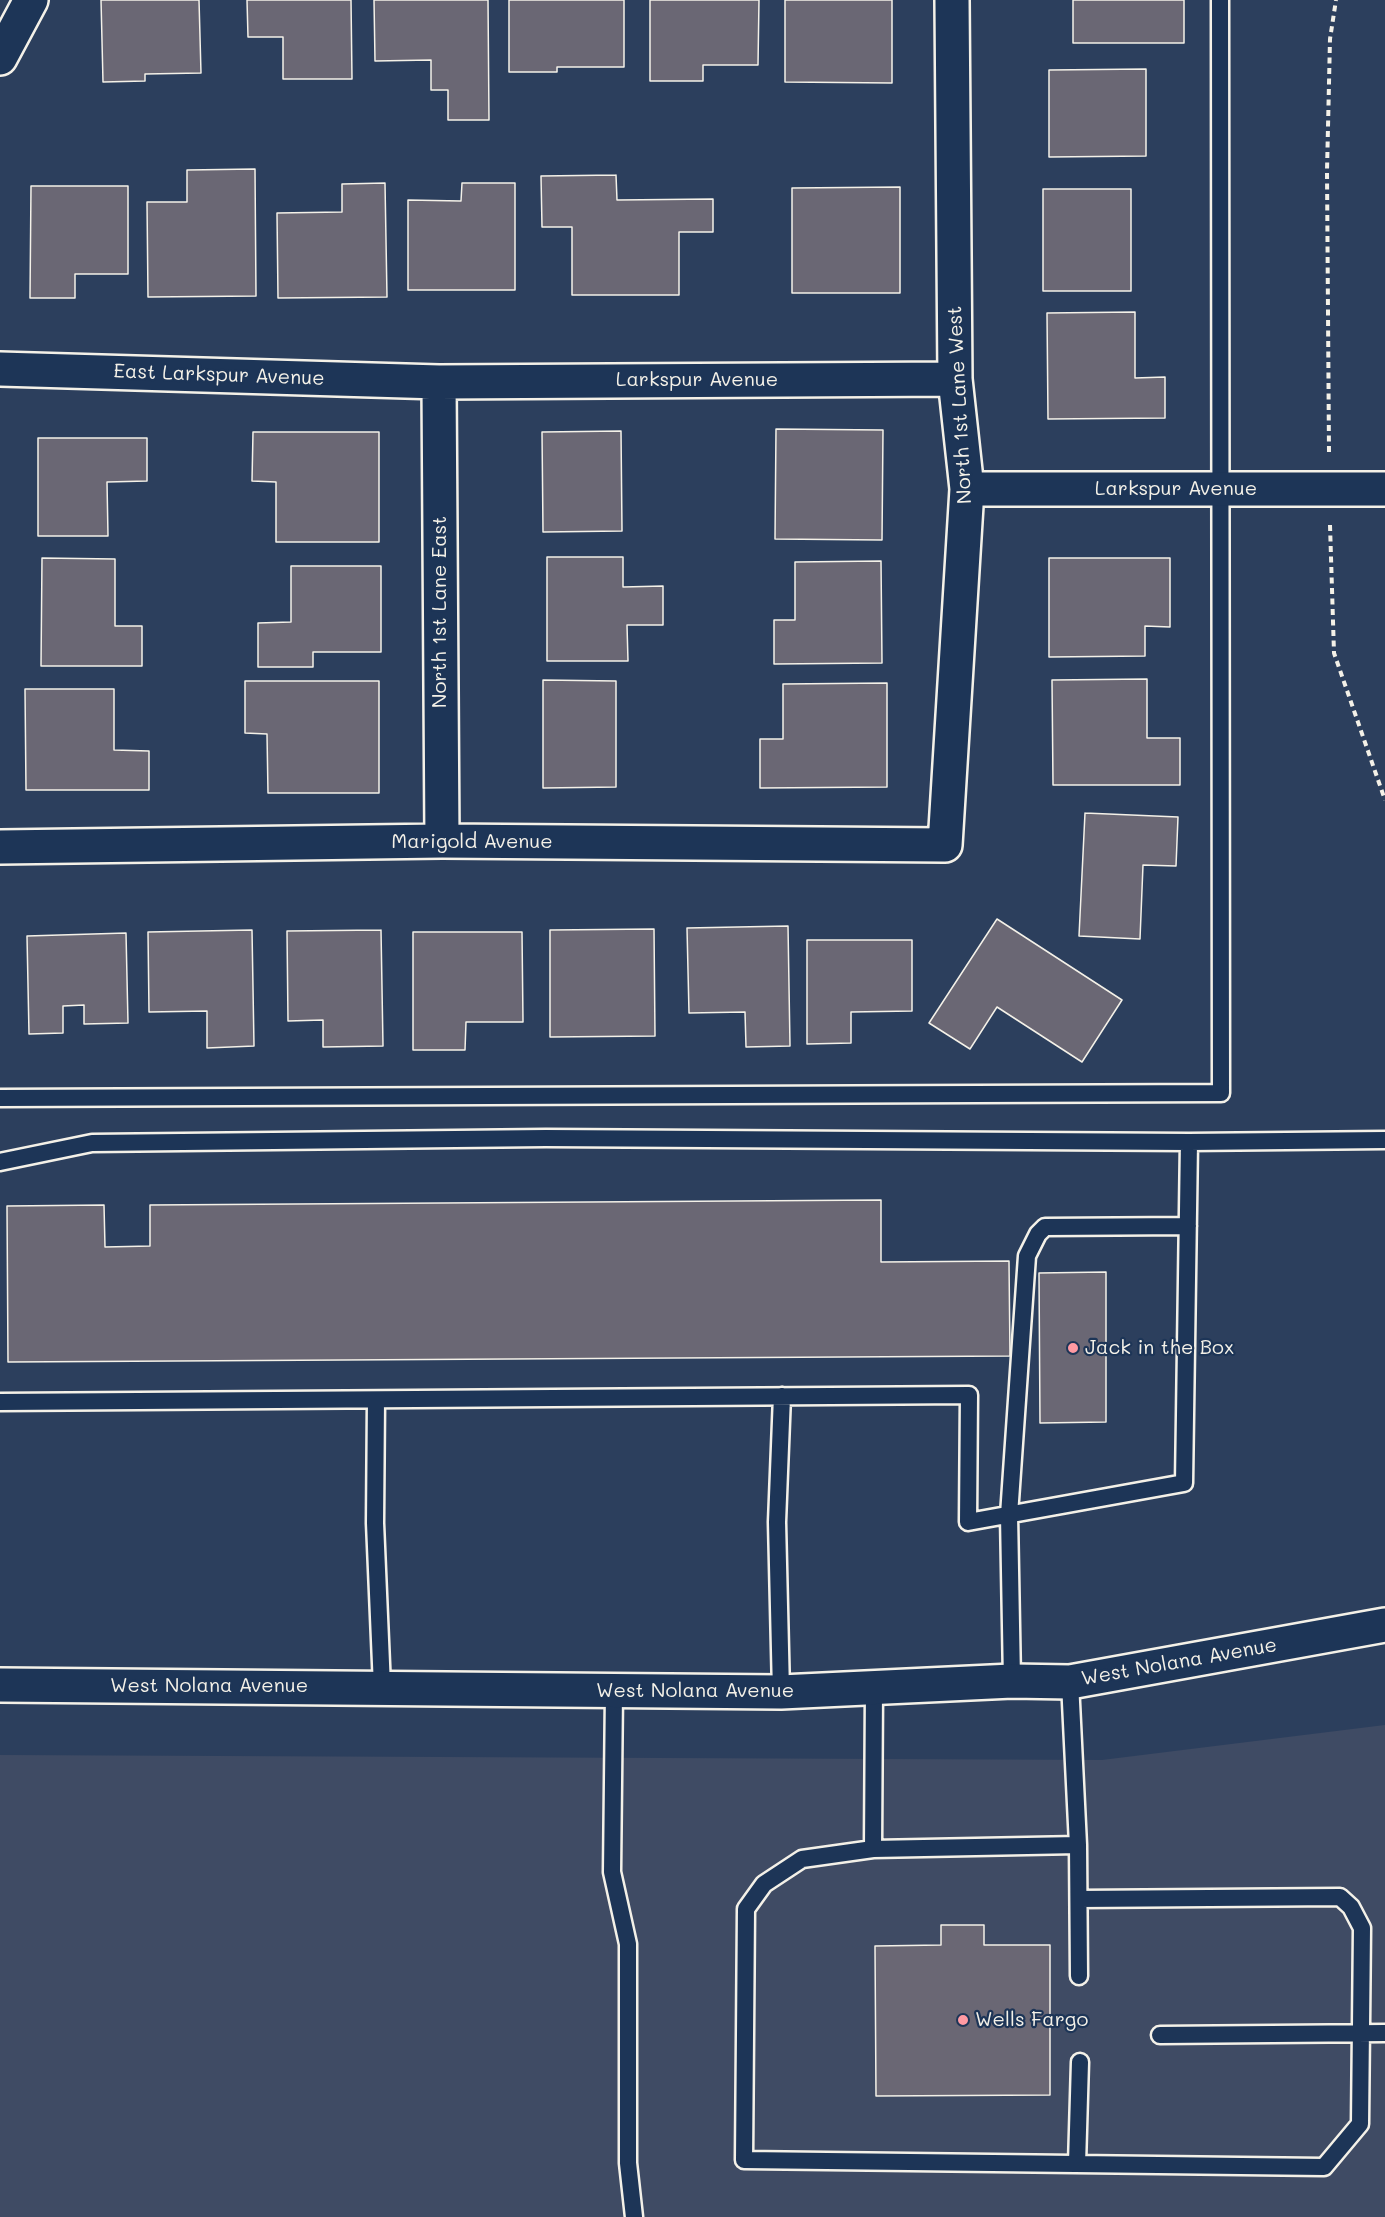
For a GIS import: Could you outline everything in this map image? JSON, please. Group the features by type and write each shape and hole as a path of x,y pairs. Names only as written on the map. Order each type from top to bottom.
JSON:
{"street":[{"path":"0,58 31,0"},
{"name":"North 1st Lane West","path":"945,845 967,489 954,379 952,0"},
{"name":"East Larkspur Avenue","path":"0,369 439,382"},
{"name":"Larkspur Avenue","path":"439,382 954,379"},
{"name":"North 1st Lane East","path":"439,382 442,841"},
{"name":"Larkspur Avenue","path":"967,489 1385,489"},
{"name":"Marigold Avenue","path":"0,847 442,841 945,845"},
{"name":"West Nolana Avenue","path":"0,1685 781,1692 1012,1681 1070,1682 1385,1625"}],"lane":[{"path":"0,1098 1221,1094 1220,0"},
{"path":"0,1162 92,1143 546,1138 1190,1142 1385,1140"},
{"path":"0,1402 969,1395 968,1522 1184,1483 1190,1142"},
{"path":"1012,1681 1009,1515 1028,1256 1038,1234 1045,1227 1188,1226"},
{"path":"781,1692 777,1522 782,1396"},
{"path":"376,1400 375,1523 382,1687"},
{"path":"1070,1682 1078,1845 1079,1976"},
{"path":"873,1850 874,1689"},
{"path":"614,1692 612,1872 628,1944 628,2163 634,2217"},
{"path":"1078,1845 873,1850 802,1859 764,1884 746,1909 744,2160 1324,2167 1360,2124 1362,1928 1351,1906 1340,1897 1079,1899"},
{"path":"1160,2035 1385,2033"},
{"path":"1077,2164 1080,2062"}],"path":[{"path":"1329,452 1327,171 1330,39 1336,0"},
{"path":"1330,519 1334,653 1385,800"}],"shaded area":[{"path":"1385,1725 1385,2217 0,2217 0,1755 1102,1760"}],"building":[{"path":"101,0 199,0 201,73 145,74 145,81 103,82"},
{"path":"247,0 351,0 352,79 283,79 283,37 248,37"},
{"path":"374,0 488,0 489,120 448,120 448,90 431,90 431,60 375,61"},
{"path":"509,0 624,0 624,67 557,67 557,72 509,72"},
{"path":"650,0 759,0 758,65 703,65 703,81 650,81"},
{"path":"785,0 892,0 892,83 785,82"},
{"path":"1073,0 1184,0 1184,43 1073,43"},
{"path":"1146,69 1146,156 1049,157 1049,70"},
{"path":"255,169 256,296 148,297 147,202 187,202 187,170"},
{"path":"616,175 617,200 713,199 713,232 679,232 679,295 572,295 572,227 542,227 541,176"},
{"path":"385,183 387,297 278,298 277,213 342,212 342,184"},
{"path":"462,183 515,183 515,290 408,290 408,200 461,201"},
{"path":"31,186 128,186 128,274 75,274 75,298 30,298"},
{"path":"900,187 900,293 792,293 792,188"},
{"path":"1043,189 1131,189 1131,291 1043,291"},
{"path":"1135,312 1135,378 1165,377 1165,418 1048,419 1047,313"},
{"path":"776,429 883,430 882,540 775,539"},
{"path":"621,431 622,531 543,532 542,432"},
{"path":"253,432 379,432 379,542 276,542 276,482 252,481"},
{"path":"38,438 147,438 147,481 107,482 108,536 38,536"},
{"path":"547,557 623,557 623,587 663,586 663,625 627,625 628,661 547,661"},
{"path":"42,558 115,559 115,626 142,626 142,666 41,666"},
{"path":"1049,558 1170,558 1170,627 1145,626 1145,656 1049,657"},
{"path":"881,561 882,663 774,664 774,620 795,620 795,562"},
{"path":"291,566 381,566 381,652 313,652 313,667 258,667 258,623 291,622"},
{"path":"1147,679 1147,738 1180,738 1180,785 1053,785 1052,680"},
{"path":"543,680 616,681 616,787 543,788"},
{"path":"245,681 379,681 379,793 268,793 267,734 245,733"},
{"path":"887,683 887,787 760,788 760,739 783,739 783,684"},
{"path":"25,689 114,689 114,750 149,751 149,790 26,790"},
{"path":"1085,813 1178,817 1176,866 1143,865 1140,939 1079,936"},
{"path":"997,919 1122,1000 1082,1062 997,1007 970,1049 929,1023"},
{"path":"788,926 790,1046 746,1047 745,1012 689,1013 687,928"},
{"path":"654,929 655,1036 550,1037 550,930"},
{"path":"252,930 254,1046 207,1048 207,1011 149,1012 148,932"},
{"path":"381,930 383,1046 323,1047 323,1020 288,1021 287,931"},
{"path":"413,932 522,932 523,1022 466,1022 465,1050 413,1050"},
{"path":"126,933 128,1023 84,1024 84,1005 63,1006 63,1033 29,1034 27,936"},
{"path":"807,940 912,940 912,1011 851,1012 851,1043 807,1044"},
{"path":"881,1200 881,1262 1009,1261 1010,1356 8,1362 7,1206 104,1205 105,1247 150,1246 150,1205"},
{"name":"Jack in the Box","path":"1106,1272 1106,1422 1040,1423 1039,1273"},
{"name":"Wells Fargo","path":"941,1925 984,1925 984,1945 1050,1945 1050,2095 876,2096 875,1946 941,1945"}],"place":[{"name":"Jack in the Box","path":"1073,1348"},
{"name":"Wells Fargo","path":"963,2020"}]}
